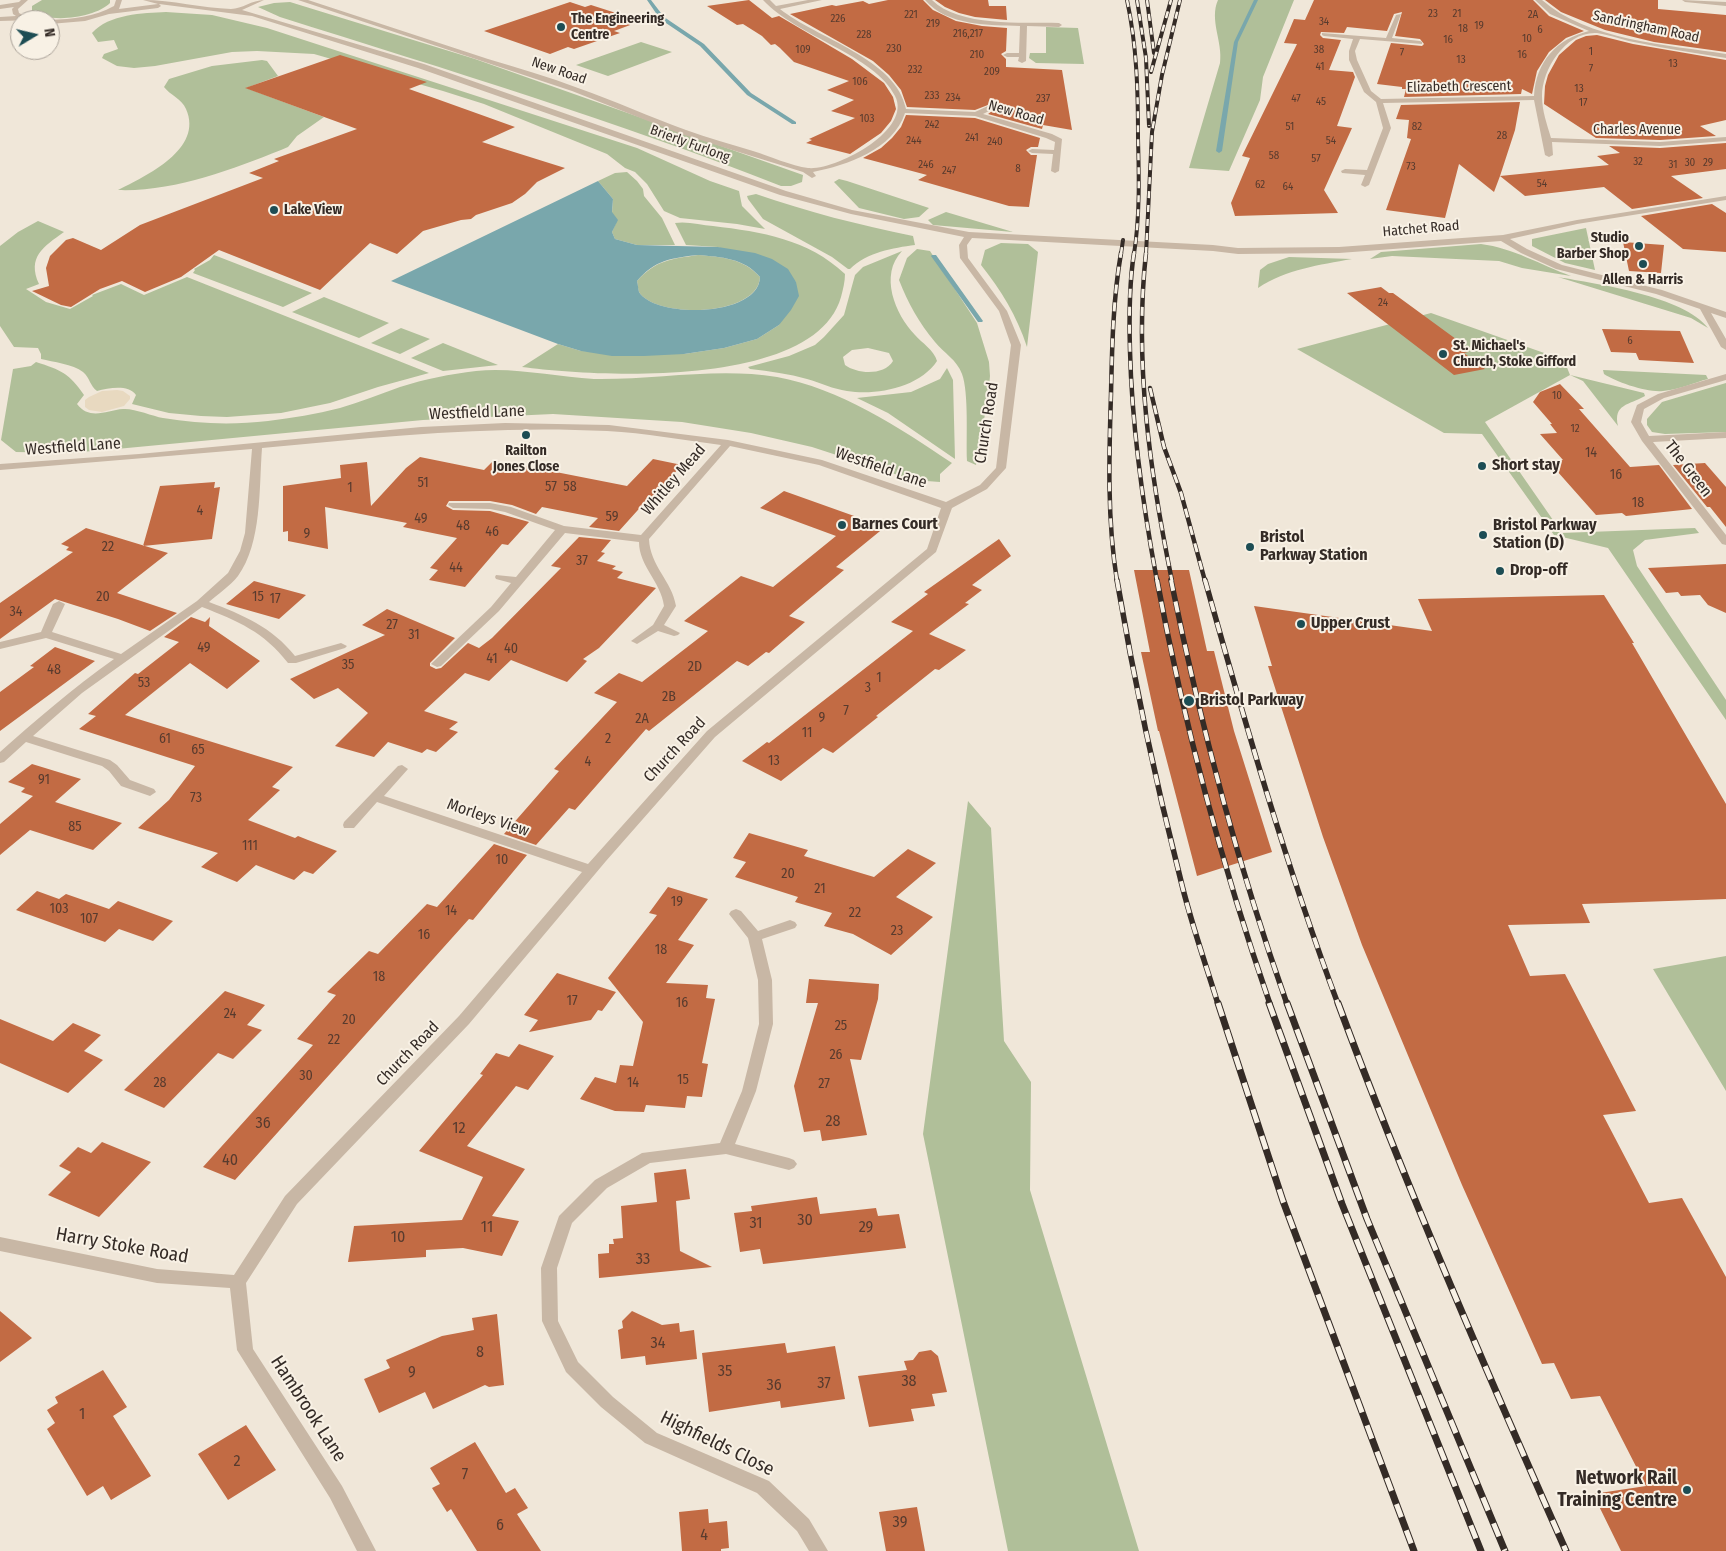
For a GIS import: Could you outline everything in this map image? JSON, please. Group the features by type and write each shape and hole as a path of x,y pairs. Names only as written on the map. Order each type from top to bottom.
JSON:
{"street":[{"path":"0,7 18,4 25,0"},
{"path":"109,12 116,7 119,0"},
{"name":"Brierly Furlong","path":"146,0 173,5 236,10 265,18 421,66 820,204 889,221 968,235 1116,242"},
{"path":"236,10 261,0"},
{"name":"New Road","path":"301,0 575,89 684,132 810,174 842,163 863,153 894,128 902,111 976,114 1049,136 1059,141 1057,152"},
{"path":"766,0 796,24 852,54 880,73 895,90 902,105 902,111"},
{"path":"775,8 819,0"},
{"path":"928,0 932,8 955,17 987,22 1059,24"},
{"name":"Sandringham Road","path":"1538,0 1544,8 1595,31 1726,56"},
{"path":"1685,0 1726,4"},
{"path":"15,10 18,4"},
{"name":"Brierly Furlong","path":"60,21 86,19 109,12 173,5"},
{"name":"Brierly Furlong","path":"208,8 216,12 265,18"},
{"path":"1388,40 1399,15"},
{"path":"1007,55 1022,58 1024,24"},
{"path":"1549,155 1549,140 1538,98 1541,76 1550,56 1570,39 1595,31"},
{"path":"1324,34 1420,43"},
{"path":"1358,37 1352,51 1354,60 1368,92 1380,101 1387,128 1365,185"},
{"name":"Elizabeth Crescent","path":"1380,101 1538,98"},
{"name":"New Road","path":"976,114 990,107"},
{"name":"Charles Avenue","path":"1549,140 1595,144 1655,144 1726,139"},
{"path":"1032,151 1057,152 1055,171"},
{"path":"1345,171 1370,173"},
{"name":"Hatchet Road","path":"1116,242 1213,248 1238,252 1339,250 1503,238 1577,222 1726,198"},
{"name":"Church Road","path":"238,1282 291,1200 464,1020 591,870 711,734 932,550 947,506 978,492 992,482 1001,468 1016,345 1003,311 964,258 963,245 968,235"},
{"path":"1503,238 1524,251 1559,267 1659,292 1726,315"},
{"path":"1704,307 1726,346"},
{"name":"The Green","path":"1726,378 1662,396 1640,407 1636,422 1646,439 1726,542"},
{"name":"Westfield Lane","path":"0,467 257,447 421,430 505,426 609,428 728,443 822,464 947,506"},
{"name":"The Green","path":"1646,439 1726,435"},
{"name":"Whitley Mead","path":"637,641 658,627 668,612 670,602 666,588 645,558 644,539 728,443"},
{"path":"0,759 78,690 201,603 233,575 245,551 250,533 257,447"},
{"name":"Whitley Mead","path":"453,505 490,506 507,509 562,530 644,539"},
{"path":"437,664 495,609 562,530"},
{"path":"500,577 519,581"},
{"path":"201,603 242,618 265,631 279,643 292,661 340,646"},
{"path":"46,634 58,604"},
{"path":"658,627 674,633"},
{"path":"0,646 46,634 122,658"},
{"path":"23,738 106,763 116,769 121,780 131,786 150,792"},
{"path":"349,825 402,769"},
{"name":"Morleys View","path":"375,797 591,870"},
{"path":"726,1148 749,1091 766,1024 765,980 755,937 736,914"},
{"path":"755,937 790,925"},
{"name":"Highfields Close","path":"789,1164 726,1148 647,1157 601,1184 565,1220 549,1268 550,1321 572,1367 607,1402 651,1438 763,1487 803,1525 819,1551"},
{"name":"Harry Stoke Road","path":"0,1244 157,1276 238,1282"},
{"name":"Hambrook Lane","path":"238,1282 245,1350 336,1492 367,1551"}],"green space":[{"path":"42,0 110,0 110,3 103,8 83,16 60,18 60,10 32,10 32,6"},
{"path":"1218,0 1294,0 1263,77 1260,100 1229,171 1189,168 1220,63 1220,47 1215,23"},
{"path":"290,2 475,59 803,175 802,182 791,186 781,186 595,118 280,17 258,7"},
{"path":"166,12 212,15 267,28 637,148 710,181 739,191 742,206 765,229 680,218 664,211 647,184 635,172 625,168 607,154 484,104 314,54 257,51 232,52 134,68 117,66 102,58 104,54 118,49 114,40 98,42 92,33 99,27 117,18"},
{"path":"1046,27 1078,28 1084,64 1036,63 1029,58 1030,53 1046,53"},
{"path":"641,42 672,52 608,76 576,65"},
{"path":"267,61 278,76 246,88 324,117 297,136 288,147 242,165 181,183 139,190 118,190 157,169 180,149 187,137 189,123 186,109 182,102 164,87 169,79 212,66"},
{"path":"627,172 643,189 644,196 662,218 675,245 637,245 615,239 612,232 616,223 612,213 613,199 598,181 615,173"},
{"path":"839,179 929,208 919,217 904,219 859,208 834,182"},
{"path":"756,194 834,218 913,236 915,245 889,249 872,255 848,269 832,257 763,219 747,196"},
{"path":"946,212 1013,232 933,225 928,220"},
{"path":"38,221 64,232 39,253 35,267 39,284 26,289 46,302 70,309 92,295 121,284 144,295 187,277 429,373 330,403 281,413 227,417 169,413 132,404 136,395 123,388 97,391 79,369 41,359 38,348 14,347 0,326 0,246 18,232"},
{"path":"675,223 689,223 749,231 784,239 800,245 831,262 845,274 841,297 823,327 791,348 748,362 700,370 649,374 556,371 522,367 558,344 581,351 684,354 724,348 757,339 779,325 796,282 718,247 686,245"},
{"path":"1586,228 1595,270 1565,263 1532,246 1532,239"},
{"path":"1001,243 1028,244 1038,252 1027,347 1008,304 981,265 985,250"},
{"path":"1481,244 1516,253 1571,276 1522,268 1499,261 1392,256 1370,259 1381,252"},
{"path":"917,249 930,251 977,323 989,362 988,397 976,465 967,461 966,404 964,382 960,369 924,328 910,305 899,280 907,258"},
{"path":"902,251 895,261 892,271 892,294 901,316 918,338 931,350 937,361 929,370 920,377 897,388 884,391 859,392 842,390 800,377 750,369 748,367 789,356 815,345 844,315 855,275 863,267","holes":["868,348 889,353 893,361 889,366 870,372 850,368 845,365 843,357 852,350"]},
{"path":"214,255 312,293 283,307 193,273 194,269 210,260"},
{"path":"698,255 723,258 746,266 760,277 755,290 743,300 705,310 684,310 665,307 649,301 639,292 637,281 651,269 672,259"},
{"path":"1289,257 1352,259 1292,272 1258,288 1260,270 1268,264"},
{"path":"1558,277 1639,293 1660,300 1696,317 1708,328 1691,318"},
{"path":"324,297 389,323 359,338 292,312"},
{"path":"1431,313 1564,360 1570,375 1485,422 1562,533 1695,528 1699,533 1645,540 1633,550 1637,566 1726,700 1726,720 1608,548 1554,535 1482,434 1444,433 1297,349"},
{"path":"401,328 430,339 400,354 371,343"},
{"path":"443,343 498,365 443,371 411,358"},
{"path":"36,362 52,367 69,377 84,395 77,404 87,412 99,413 127,409 163,418 189,422 216,423 255,422 313,414 340,408 400,387 447,375 476,371 520,371 594,379 732,373 754,374 800,382 846,400 890,423 952,463 940,474 940,482 913,480 812,447 751,433 682,422 553,414 423,420 67,453 16,452 1,440 13,369 31,366"},
{"path":"947,368 953,380 955,459 888,413 857,398 911,392 940,379"},
{"path":"1603,370 1706,375 1708,379 1674,389 1657,391 1641,389 1624,383 1604,374"},
{"path":"1570,375 1644,393 1645,396 1620,409 1617,419 1618,426 1583,381"},
{"path":"1726,383 1726,432 1665,434 1652,432 1647,425 1647,419 1662,402"},
{"path":"968,801 991,828 1004,1041 1031,1082 1030,1190 1139,1551 1008,1551 923,1134"},
{"path":"1726,956 1726,1091 1653,969"}],"shaded area":[{"path":"102,391 123,391 130,396 130,399 124,406 102,412 89,410 85,407 85,400 89,397"}],"water":[{"path":"598,181 613,199 612,212 618,220 612,232 615,239 637,245 718,247 755,253 772,259 788,269 796,282 799,296 779,325 757,339 724,348 684,354 612,356 581,351 558,344 391,281","holes":["698,255 724,258 747,266 760,277 755,290 743,300 706,310 684,310 665,307 649,301 639,292 637,281 650,268 664,261"]}],"building":[{"path":"749,0 772,18 779,16 852,59 884,83 893,97 896,109 891,121 881,133 850,154 806,143 812,140 809,139 855,118 831,111 854,100 827,90 849,81 794,62 775,44 771,45 762,36 743,24 737,25 707,6"},
{"path":"888,0 923,0 933,10 956,21 1007,28 1006,51 1001,54 1006,59 1006,67 1062,70 1072,130 1043,125 1042,129 988,114 995,109 993,103 975,110 907,107 901,90 889,75 873,61 790,14 832,5 836,6 863,1 869,4"},
{"path":"935,0 988,0 989,6 1006,6 1007,20 975,17 959,13"},
{"path":"1314,0 1533,0 1549,16 1584,31 1566,38 1549,52 1537,71 1532,94 1522,89 1521,94 1404,97 1406,89 1402,89 1402,87 1377,84 1391,43 1422,46 1424,44 1420,39 1395,36 1402,12 1394,14 1387,31 1347,27 1344,33 1321,32 1320,35 1323,38 1341,40 1329,70 1353,72 1355,77 1337,126 1352,128 1324,190 1338,213 1235,216 1231,203 1250,158 1242,156 1297,44 1284,43 1294,19 1305,20"},
{"path":"1545,0 1658,0 1658,9 1726,15 1726,52 1654,42 1605,30 1561,12"},
{"name":"The Engineering Centre","path":"570,2 585,7 591,5 641,21 614,31 620,33 574,49 568,47 550,54 484,31"},
{"path":"1597,35 1633,44 1726,60 1726,120 1700,126 1716,136 1660,140 1596,138 1544,104 1548,75 1559,55 1576,40 1586,36"},
{"name":"Lake View","path":"340,55 427,82 409,89 515,127 482,142 565,168 537,182 512,203 476,215 471,219 423,231 397,254 370,243 320,290 219,250 181,277 145,292 122,281 100,289 71,307 61,305 32,291 49,286 46,268 50,256 66,240 73,238 101,250 140,225 263,178 249,173 279,161 274,159 357,129 245,88"},
{"path":"1520,102 1515,130 1494,192 1459,164 1445,218 1386,210 1411,139 1407,138 1409,120 1396,119 1401,105"},
{"path":"906,115 975,118 1040,138 1038,147 1031,147 1026,150 1031,155 1037,155 1029,207 1009,206 918,180 927,175 863,158 881,148 892,138 901,127"},
{"path":"1726,143 1726,169 1671,176 1703,198 1632,209 1604,187 1525,196 1500,176 1609,165 1597,156 1620,153 1609,146 1660,148"},
{"path":"1712,204 1726,213 1726,252 1683,249 1641,216"},
{"path":"1623,242 1664,245 1661,273 1629,271"},
{"path":"1381,287 1389,293 1393,293 1460,342 1455,343 1468,352 1464,353 1485,369 1454,375 1347,293"},
{"path":"1602,329 1680,331 1694,363 1639,360 1636,353 1611,352"},
{"path":"1560,384 1584,409 1579,409 1630,467 1659,465 1692,509 1626,516 1622,513 1596,515 1549,462 1563,460 1540,434 1557,433 1550,424 1552,424 1533,402 1540,392"},
{"path":"420,457 484,470 493,461 510,463 627,486 653,459 682,465 619,531 589,527 598,518 542,507 536,514 512,505 490,501 449,501 446,506 453,510 490,511 529,522 508,545 502,544 465,587 429,580 438,570 430,568 457,538 403,527 407,523 325,507 328,549 288,541 288,531 283,532 283,486 341,478 340,465 367,462 371,506 406,468"},
{"path":"1705,463 1726,487 1726,527 1673,465"},
{"path":"215,482 214,488 220,487 212,539 143,546 160,486"},
{"path":"784,491 885,527 836,567 844,570 789,616 805,622 769,653 766,652 748,666 737,661 649,731 646,729 575,810 569,808 536,845 504,834 559,771 554,769 617,702 594,693 619,673 642,682 708,631 684,621 741,576 773,587 836,536 760,508"},
{"path":"86,528 168,553 117,593 177,613 150,631 55,599 0,639 0,603 73,552 66,550 69,547 61,544"},
{"path":"579,537 611,540 601,552 605,553 597,561 616,566 612,569 623,572 617,578 656,588 599,648 583,659 587,661 567,682 511,660 489,681 465,673 424,711 458,722 449,729 458,732 436,752 427,749 422,753 388,742 374,757 335,746 368,713 338,688 314,699 290,679 385,635 362,625 387,609 455,638 430,663 430,666 436,669 441,668 468,643 479,648 492,638 561,568 551,566"},
{"path":"999,539 1011,556 972,585 982,590 965,603 969,604 929,634 966,650 939,670 935,669 833,753 823,748 781,781 742,761 767,742 769,743 913,631 891,622 928,594 924,592"},
{"path":"1726,564 1726,613 1708,605 1700,595 1681,596 1678,592 1666,593 1648,568"},
{"path":"1134,570 1189,570 1207,651 1214,651 1234,731 1272,852 1197,876 1158,731 1141,652 1150,652"},
{"path":"254,581 306,595 279,619 226,604"},
{"path":"1604,595 1634,643 1632,643 1726,804 1726,899 1582,904 1590,923 1508,925 1530,976 1565,974 1636,1111 1603,1115 1649,1203 1682,1198 1726,1277 1726,1551 1621,1551 1593,1494 1646,1486 1600,1396 1571,1399 1554,1363 1542,1364 1462,1185 1362,945 1323,837 1268,666 1272,666 1254,606 1432,631 1418,599"},
{"path":"191,617 205,622 210,617 209,626 260,661 227,689 190,663 125,715 293,767 272,787 280,790 248,820 295,838 298,836 337,851 313,874 304,871 294,880 256,865 237,882 201,867 218,853 138,828 169,800 195,766 79,729 96,716 88,714 135,673 138,674 179,642 164,637"},
{"path":"55,647 95,661 0,731 0,692 34,667 30,666"},
{"path":"32,764 81,779 55,802 122,823 93,850 30,830 0,855 0,824 33,796 21,792 25,788 8,782"},
{"path":"749,833 808,850 804,856 874,877 908,849 936,863 896,897 933,917 891,955 853,934 824,926 832,913 795,902 798,897 735,877 746,862 733,858"},
{"path":"494,844 527,855 473,920 469,919 235,1180 203,1167 313,1045 297,1039 336,995 327,992 369,951 378,954 427,904 437,907"},
{"path":"668,887 708,899 678,940 694,945 666,983 708,985 706,998 715,999 702,1063 708,1064 702,1097 687,1096 685,1108 646,1105 644,1112 615,1111 580,1099 595,1077 616,1083 620,1065 633,1066 643,1022 608,978 657,915 649,913"},
{"path":"37,891 59,899 66,894 109,909 118,901 173,921 153,941 119,929 105,942 16,910"},
{"path":"557,973 616,992 602,1011 598,1010 591,1020 529,1032 538,1020 524,1015"},
{"path":"809,979 879,984 878,999 861,1060 850,1059 867,1135 822,1141 820,1130 804,1132 794,1086 818,1003 806,1003"},
{"path":"225,991 265,1005 247,1025 262,1030 233,1059 218,1053 164,1108 124,1090"},
{"path":"0,1019 53,1041 73,1023 101,1035 84,1051 103,1060 68,1093 0,1063"},
{"path":"519,1044 554,1056 528,1090 516,1086 467,1146 525,1169 492,1216 519,1221 502,1256 463,1248 426,1250 426,1257 348,1262 354,1226 462,1220 483,1177 419,1151 483,1075 480,1074 496,1053 509,1057"},
{"path":"102,1142 151,1162 99,1217 48,1195 71,1172 59,1166 78,1147 91,1153"},
{"path":"686,1169 690,1199 676,1201 680,1251 712,1267 599,1278 598,1254 609,1253 609,1244 614,1244 613,1239 623,1238 621,1206 657,1202 654,1173"},
{"path":"817,1197 820,1214 876,1208 878,1216 899,1214 906,1248 763,1264 760,1249 740,1252 734,1213 752,1211 751,1206"},
{"path":"0,1311 32,1338 0,1362"},
{"path":"632,1311 662,1325 679,1323 680,1332 694,1330 697,1359 646,1365 645,1356 621,1359 618,1330 623,1328 622,1321"},
{"path":"497,1314 504,1385 489,1387 485,1385 433,1409 425,1392 379,1413 364,1379 390,1368 386,1360 442,1336 474,1330 472,1318"},
{"path":"785,1343 787,1353 835,1346 845,1399 781,1408 780,1401 709,1412 702,1353"},
{"path":"931,1350 938,1356 947,1392 932,1394 935,1406 911,1409 914,1421 869,1427 858,1376 907,1370 904,1361 913,1360 919,1352"},
{"path":"103,1370 127,1407 113,1416 151,1476 111,1500 103,1486 87,1496 47,1429 55,1423 47,1410 58,1403 55,1397"},
{"path":"246,1425 276,1470 228,1500 198,1454"},
{"path":"475,1442 506,1493 515,1488 528,1508 517,1514 541,1551 477,1551 451,1509 447,1512 432,1488 440,1484 430,1468"},
{"path":"917,1507 925,1551 886,1551 879,1512"},
{"path":"708,1509 709,1523 727,1521 729,1548 721,1549 721,1551 682,1551 679,1512"}],"waterway":[{"path":"649,0 662,18 702,45 749,94 794,123"},
{"path":"1219,151 1236,42 1256,0"},
{"path":"934,256 980,321"}],"railway":[{"path":"1127,0 1135,52 1138,104 1139,196 1134,254"},
{"path":"1137,0 1146,58 1149,126"},
{"path":"1147,0 1154,53"},
{"path":"1151,72 1171,0"},
{"path":"1146,254 1152,132 1162,75 1180,0"},
{"path":"1121,254 1123,240"},
{"path":"1117,581 1110,511 1109,464 1113,323 1121,253"},
{"path":"1134,253 1130,314 1133,409 1143,496 1157,581"},
{"path":"1146,253 1142,335 1146,417 1157,500 1172,581"},
{"path":"1150,388 1164,447 1181,493 1205,581"},
{"path":"1117,580 1138,692 1162,803 1188,909 1218,1004"},
{"path":"1157,580 1179,688 1220,847 1270,1004"},
{"path":"1171,580 1194,687 1236,847 1287,1004"},
{"path":"1205,580 1284,846 1338,1004"},
{"path":"1218,1003 1283,1201 1414,1551"},
{"path":"1269,1003 1342,1204 1481,1551"},
{"path":"1287,1003 1367,1219 1505,1551"},
{"path":"1338,1003 1419,1210 1566,1551"}],"place":[{"name":"The Engineering Centre","path":"561,27"},
{"name":"Lake View","path":"274,210"},
{"name":"Studio Barber Shop","path":"1639,246"},
{"name":"Allen & Harris","path":"1643,264"},
{"name":"St. Michael's Church, Stoke Gifford","path":"1443,354"},
{"name":"Railton Jones Close","path":"526,435"},
{"name":"Short stay","path":"1482,466"},
{"name":"Barnes Court","path":"842,525"},
{"name":"Bristol Parkway Station (D)","path":"1483,535"},
{"name":"Bristol Parkway Station","path":"1250,547"},
{"name":"Drop-off","path":"1500,571"},
{"name":"Upper Crust","path":"1301,624"},
{"name":"Bristol Parkway","path":"1189,701"},
{"name":"Network Rail Training Centre","path":"1687,1490"}]}
